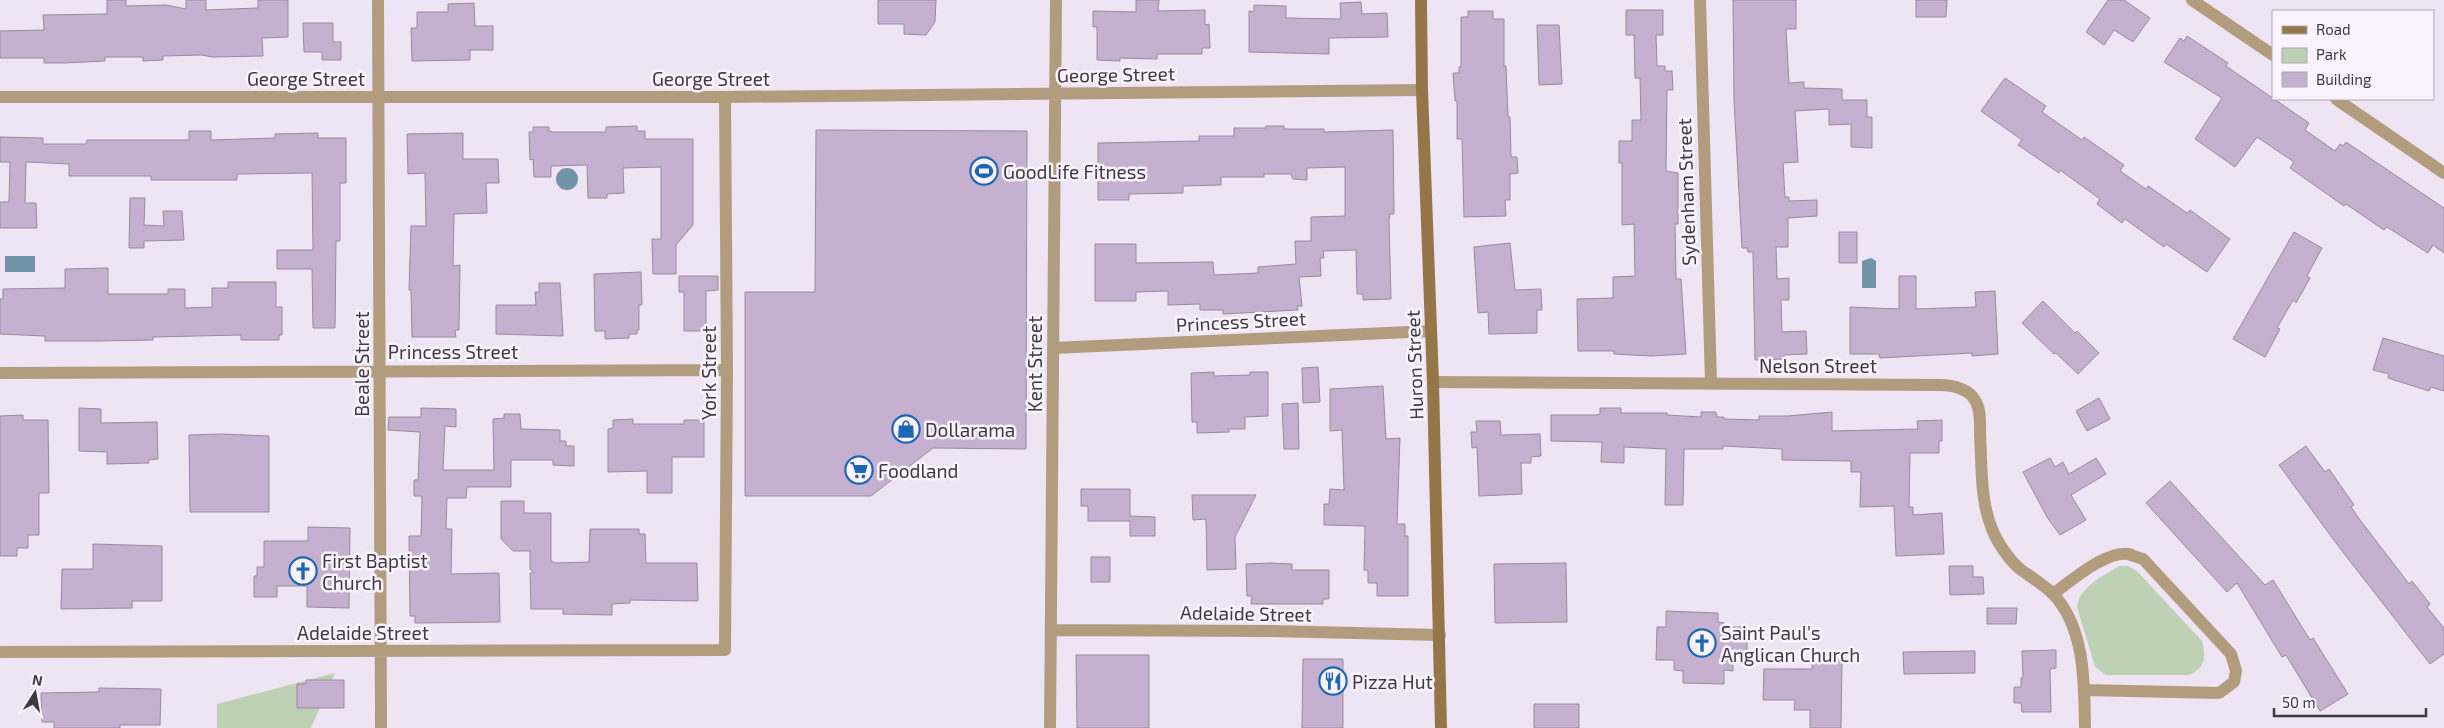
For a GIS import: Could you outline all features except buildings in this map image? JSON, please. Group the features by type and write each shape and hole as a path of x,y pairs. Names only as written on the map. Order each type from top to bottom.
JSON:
{"main road":[{"name":"Huron Street","path":"1421,0 1422,90 1434,382 1440,635 1440,728"}],"street":[{"name":"Beale Street","path":"378,0 381,728"},
{"name":"Kent Street","path":"1050,728 1056,0"},
{"name":"Sydenham Street","path":"1700,0 1711,382"},
{"path":"2192,0 2272,54"},
{"name":"George Street","path":"0,97 725,97 1422,90"},
{"name":"York Street","path":"725,97 727,370 725,650"},
{"path":"2337,100 2444,173"},
{"name":"Princess Street","path":"1053,348 1431,331"},
{"name":"Princess Street","path":"0,373 727,370"},
{"name":"Nelson Street","path":"1434,382 1711,382 1954,385 1965,391 1976,401 1980,418 1984,501 1992,529 2003,549 2018,568 2053,594"},
{"path":"2084,690 2219,693 2234,682 2236,666 2232,654 2143,559 2128,554 2113,555 2093,565 2053,594 2062,607 2077,637 2084,690 2085,728"},
{"name":"Adelaide Street","path":"1052,630 1440,635"},
{"name":"Adelaide Street","path":"0,652 725,650"}],"green space":[{"path":"2119,566 2128,566 2137,571 2202,641 2204,657 2202,665 2195,672 2189,675 2106,675 2095,667 2077,607 2082,593 2087,588"},
{"path":"335,673 311,728 217,728 217,704"}],"water":[{"path":"567,168 575,171 578,179 575,187 567,190 559,187 556,179 559,171"},
{"path":"5,256 35,256 35,272 5,272"},
{"path":"1871,258 1876,261 1876,288 1862,288 1862,261"}],"place":[{"name":"GoodLife Fitness","path":"984,171"},
{"name":"Dollarama","path":"906,429"},
{"name":"Foodland","path":"859,470"},
{"name":"First Baptist Church","path":"303,571"},
{"name":"Saint Paul's Anglican Church","path":"1702,643"},
{"name":"Pizza Hut","path":"1333,681"}]}
